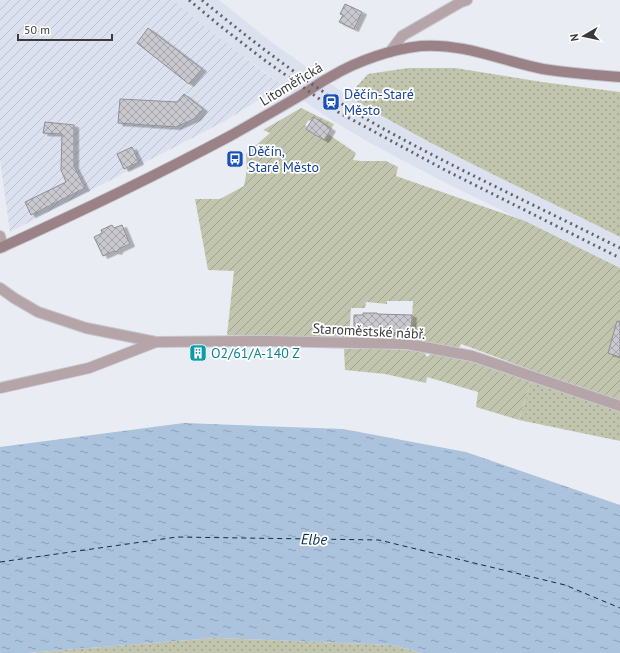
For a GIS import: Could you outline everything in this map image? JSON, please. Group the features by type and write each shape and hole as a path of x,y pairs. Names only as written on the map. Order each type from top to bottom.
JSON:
{"main road":[{"name":"Litoměřická","path":"1,248 139,182 213,144 273,112 333,75 372,57 390,52 419,47 448,46 464,48 543,69 620,77"}],"street":[{"path":"390,52 402,36 468,0"},
{"path":"0,236 1,248"},
{"name":"Staroměstské nábř.","path":"0,288 38,312 86,328 156,342 266,341 408,344 472,356 620,406"},
{"name":"Staroměstské nábř.","path":"0,388 89,368 156,342"}],"shaded area":[{"path":"0,0 173,0 282,85 225,121 10,232 0,160"},
{"path":"173,0 219,0 274,44 348,96 384,118 620,237 620,269 440,180 370,143 333,121 213,33"}],"green space":[{"path":"408,68 455,68 542,82 620,92 620,237 448,152 348,96 368,74"},
{"path":"301,108 334,124 331,129 314,117 305,125 307,127 306,129 323,140 328,134 356,153 353,160 386,161 398,167 396,176 525,221 620,268 620,401 533,373 534,371 461,344 459,348 389,343 389,332 411,332 413,301 387,301 387,304 366,302 365,308 351,308 349,340 227,335 234,271 208,270 195,199 220,199 244,186 247,170 246,154 270,133 263,130"},
{"path":"344,349 423,351 427,357 433,352 455,355 531,381 519,420 476,407 478,392 427,377 426,383 385,374 345,370"},
{"path":"531,381 620,409 620,441 519,420"},
{"path":"215,638 393,645 421,653 27,653"}],"water":[{"name":"Elbe","path":"184,423 343,429 466,452 620,505 620,653 421,653 393,645 215,638 27,653 0,653 0,447"}],"building":[{"path":"345,4 362,12 354,29 339,22 343,15 340,14"},
{"path":"148,28 202,69 189,84 137,43"},
{"path":"184,94 203,109 196,118 176,127 118,123 120,99 177,102"},
{"path":"314,117 331,129 324,140 306,129"},
{"path":"45,122 74,125 74,166 85,188 31,215 25,202 66,182 61,170 62,134 43,133"},
{"path":"132,147 139,162 124,169 117,154"},
{"path":"112,225 114,228 122,225 130,244 119,249 117,252 114,251 103,256 94,237 102,233 101,230"},
{"path":"363,313 412,315 411,333 354,331 354,315 363,315"},
{"path":"617,321 620,322 620,357 608,353"}],"ferry route":[{"path":"0,562 177,537 379,540 565,585 620,608"}],"railway":[{"path":"189,0 263,59 338,112 445,170 620,258"},
{"path":"202,0 289,68 358,114 441,159 620,248"}],"place":[{"name":"Děčín-Staré Město","path":"331,102"},
{"name":"Děčín, Staré Město","path":"235,159"},
{"name":"O2/61/A-140 Z","path":"198,353"}]}
